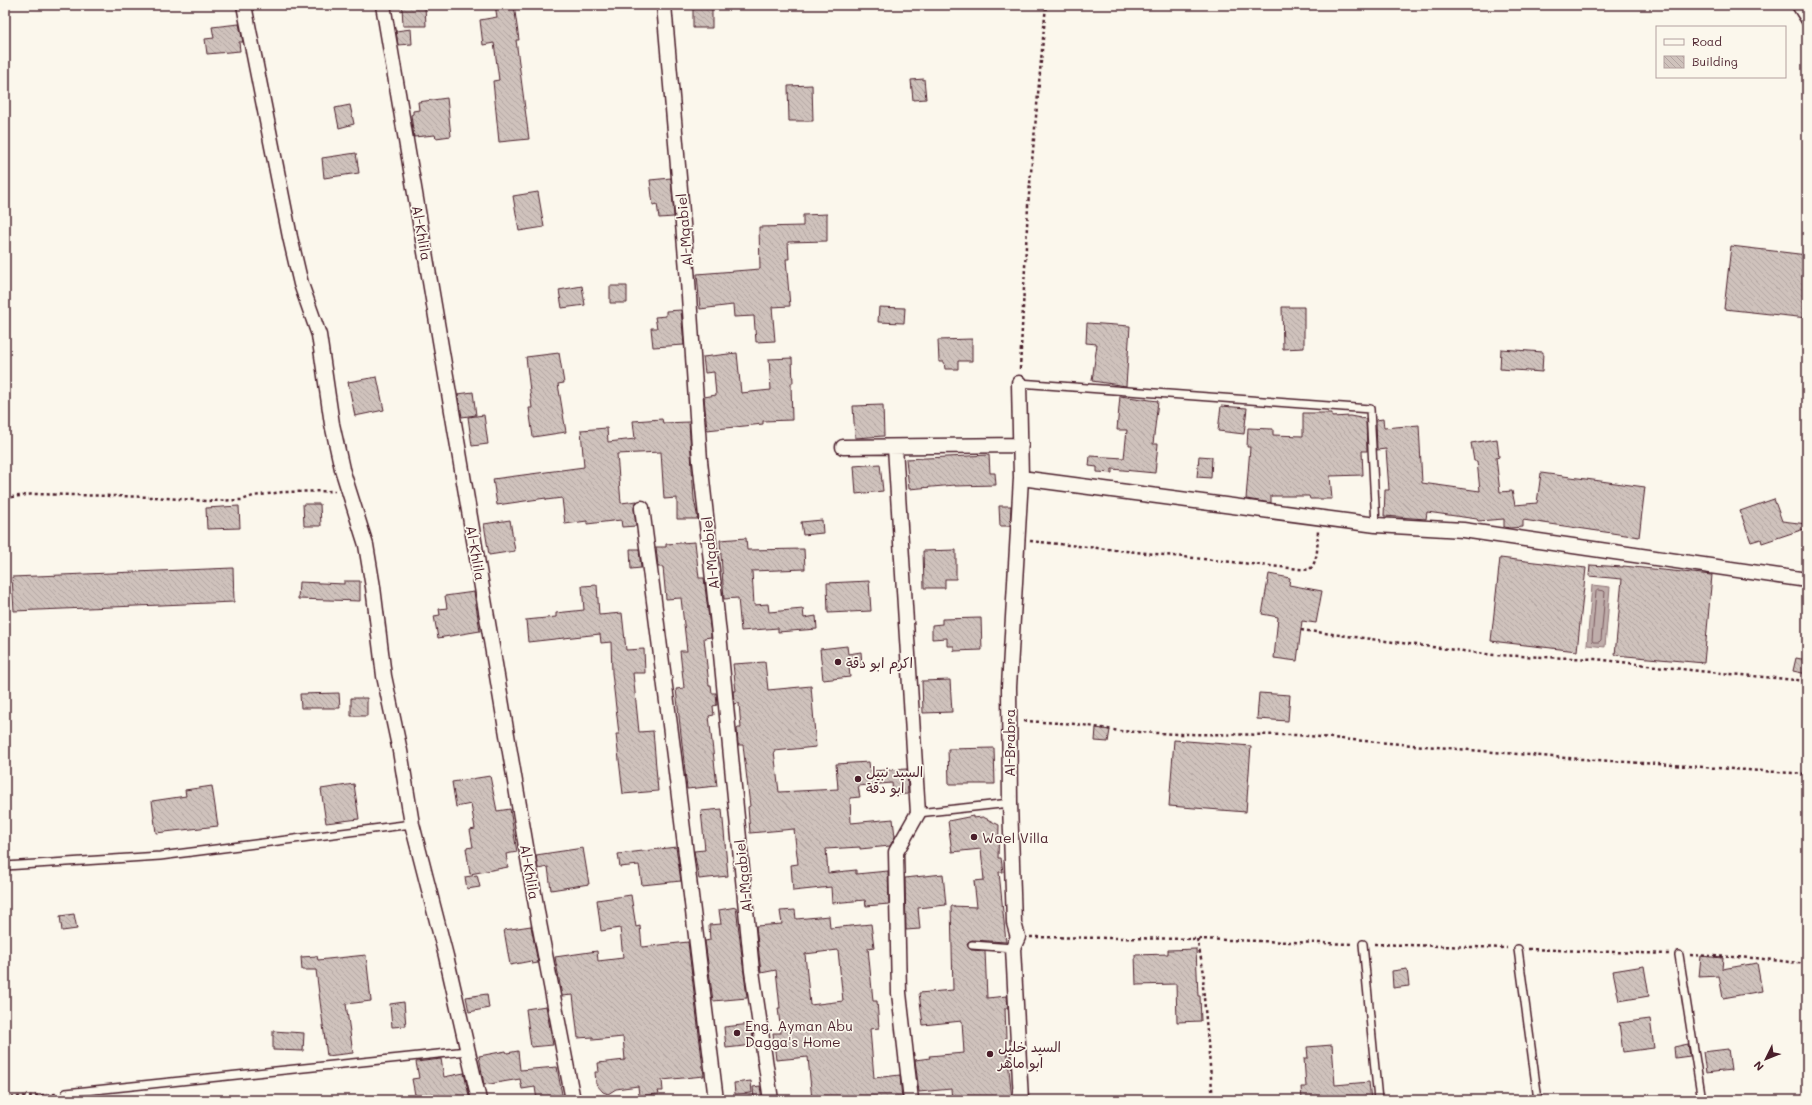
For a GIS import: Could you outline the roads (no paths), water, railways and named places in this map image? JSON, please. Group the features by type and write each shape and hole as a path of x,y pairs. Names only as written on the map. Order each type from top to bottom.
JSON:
{"street":[{"path":"244,5 290,237 301,284 319,335 332,424 342,469 366,545 384,676 400,751 412,824 446,956 479,1100"},
{"name":"Al-Khlila","path":"382,5 539,923 573,1100"},
{"name":"Al-Mqabiel","path":"664,5 688,281 700,461 719,634 752,970 771,1100"},
{"name":"Al-Brabra","path":"1020,383 1021,478 1009,687 1009,724 1010,803 1021,1100"},
{"path":"842,447 1021,445"},
{"path":"895,447 918,813 896,852 899,993 911,1100"},
{"path":"1021,478 1376,525 1463,530 1807,580"},
{"path":"642,508 716,1100"}],"lane":[{"path":"1795,5 1807,24"},
{"path":"1020,383 1370,409 1376,525"},
{"path":"918,813 1010,803"},
{"path":"5,866 160,856 412,824"},
{"path":"972,945 1015,942"},
{"path":"1363,944 1378,1100"},
{"path":"1518,949 1538,1100"},
{"path":"1679,954 1702,1100"},
{"path":"69,1100 66,1093 467,1051"}],"water":[{"path":"1592,585 1610,587 1605,647 1587,645"}],"place":[{"name":"اكرم ابو دقة","path":"838,662"},
{"name":"السيد نبيل ابو دقة","path":"858,779"},
{"name":"Wael Villa","path":"974,837"},
{"name":"Eng. Ayman Abu Dagga's Home","path":"737,1033"},
{"name":"السيد خليل ابو ماهر","path":"990,1054"}]}
